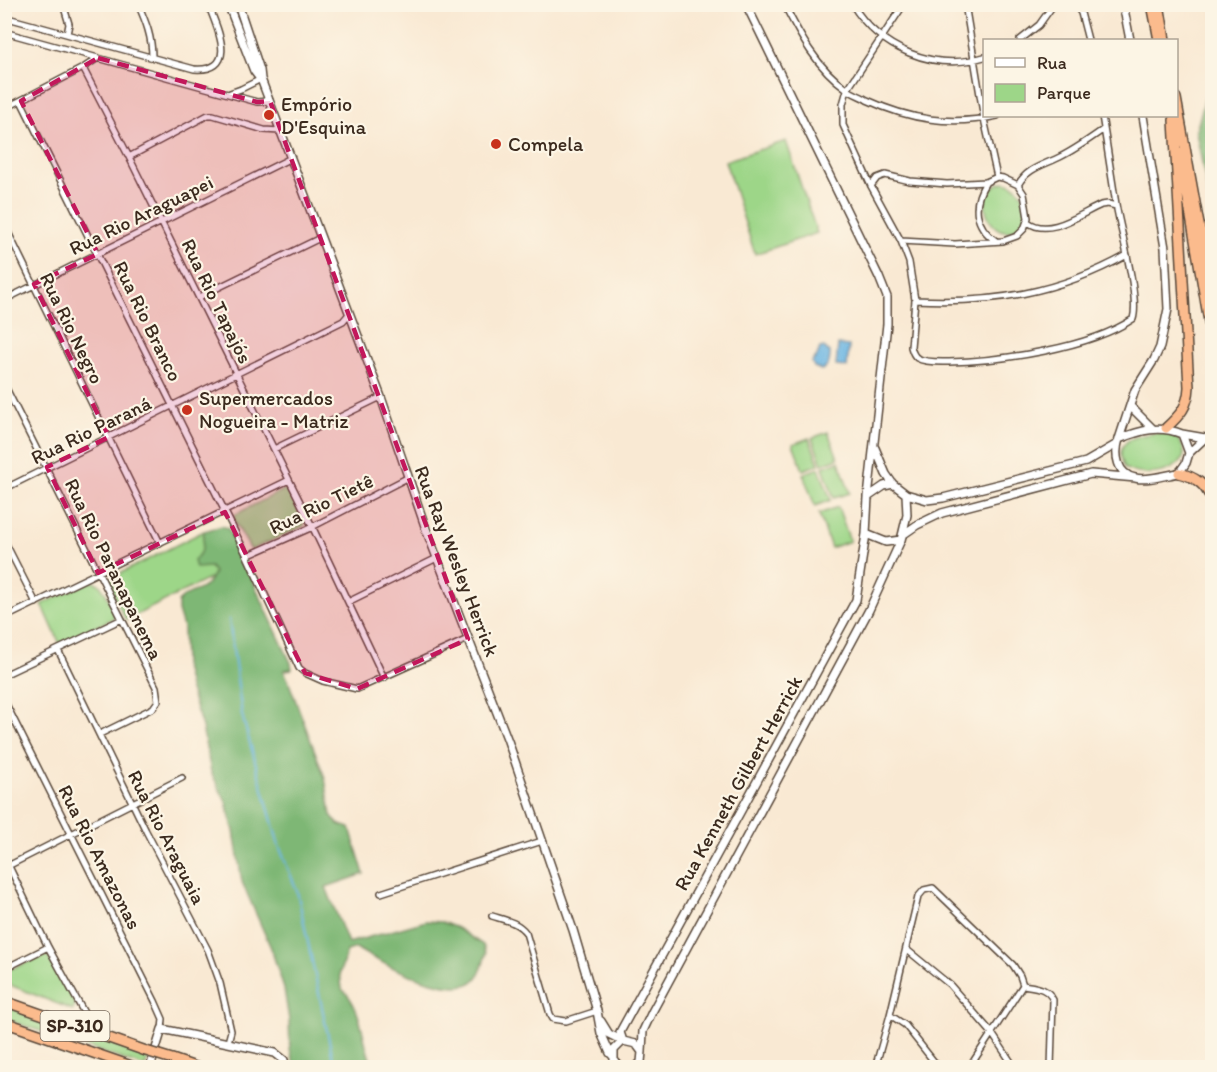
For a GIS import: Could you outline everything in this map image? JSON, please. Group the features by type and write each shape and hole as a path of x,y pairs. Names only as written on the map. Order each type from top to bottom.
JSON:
{"highway":[{"path":"1152,4 1159,39"},
{"path":"1160,4 1166,39"},
{"path":"1178,108 1212,296"},
{"path":"1174,118 1212,339"},
{"path":"1166,428 1184,410 1189,387 1174,118"},
{"path":"1196,201 1212,250"},
{"path":"1179,473 1199,481 1205,486 1212,500"},
{"name":"SP-310","path":"4,1001 198,1068"},
{"name":"SP-310","path":"4,1022 137,1068"}],"street":[{"path":"63,4 69,24 67,34"},
{"path":"138,4 152,43 152,57"},
{"path":"4,17 194,69 212,67 221,58 223,48 208,4"},
{"name":"Rua Ray Wesley Herrick","path":"228,4 254,71 261,79"},
{"name":"Rua Ray Wesley Herrick","path":"238,4 261,79 381,397 407,478 508,741 573,930 598,1014 601,1033 610,1053 620,1067"},
{"path":"746,4 887,297 887,324 866,534 886,542 903,537 917,525 942,513 1091,474 1136,478 1179,473 1189,453 1210,437"},
{"path":"784,4 807,48 847,90 887,109 914,117 943,122 990,117"},
{"path":"852,4 868,26 895,47 927,59 943,61 983,57"},
{"path":"904,4 847,90 843,104 843,125 871,186 901,241 912,275 915,300 911,347 912,353 917,358 940,362 1013,357 1054,349 1094,337 1133,319 1134,306 1127,255 1116,206 1102,117"},
{"path":"965,4 983,113"},
{"path":"1021,39 1039,25 1054,4"},
{"path":"1075,4 1081,13 1088,39"},
{"path":"1123,4 1130,39"},
{"path":"4,32 258,102 270,101"},
{"path":"4,109 83,68 98,57"},
{"name":"Rua Rio Tapajós","path":"83,68 312,526 384,678"},
{"path":"228,93 241,90 261,79"},
{"name":"Rua Rio Branco","path":"21,100 247,556 295,660 305,673 322,681 357,689 468,639"},
{"path":"129,157 208,115 264,130 280,130"},
{"path":"1136,478 1126,473 1117,464 1118,441 1135,390 1160,347 1168,309 1165,248 1143,117"},
{"path":"984,118 997,177"},
{"path":"1018,185 1023,175 1060,157 1104,129"},
{"name":"Rua Rio Araguapei","path":"4,300 291,158"},
{"path":"871,186 877,178 885,175 930,183 962,185 986,182 997,177 1018,185 1028,206 1028,222 1017,236 997,241 955,244 901,241"},
{"path":"986,182 978,200 978,218 983,230 997,241"},
{"path":"1028,222 1034,226 1048,228 1101,205 1116,206"},
{"name":"Rua Rio Negro","path":"4,224 160,543"},
{"path":"199,297 320,238"},
{"path":"915,300 970,301 1011,297 1078,279 1103,269 1127,255"},
{"name":"Rua Rio Paraná","path":"4,489 343,321 350,314"},
{"name":"Rua Rio Paranapanema","path":"4,384 156,687 158,701 156,704 139,716 100,734"},
{"path":"274,449 381,397"},
{"path":"1131,407 1153,429"},
{"path":"874,446 893,484 906,494 927,500 1086,462 1132,434 1153,429 1166,428 1182,434 1210,437"},
{"path":"1182,434 1189,453"},
{"name":"Rua Rio Tietê","path":"247,556 407,478"},
{"path":"4,618 289,480"},
{"path":"868,497 884,486 893,484"},
{"path":"639,1066 643,1030 652,1012 869,610 903,537 908,505 906,494"},
{"name":"Rua Kenneth Gilbert Herrick","path":"614,1058 617,1046 622,1041 620,1032 856,600 866,534"},
{"path":"4,540 36,603"},
{"path":"348,602 437,558"},
{"path":"4,675 122,620"},
{"name":"Rua Rio Araguaia","path":"58,650 215,967 231,1031 228,1042"},
{"name":"Rua Rio Amazonas","path":"4,700 155,1001 163,1018 162,1029"},
{"path":"7,866 182,778"},
{"path":"381,892 542,841"},
{"path":"4,856 48,947 94,1033"},
{"path":"875,1068 890,1016 918,897 924,890 933,888 1013,965 1023,985"},
{"path":"492,916 514,923 526,933 550,1014 554,1019 566,1021 598,1014 609,1034 622,1041 636,1044 642,1052"},
{"path":"4,969 48,947"},
{"path":"906,949 950,985 991,1032 1015,1068"},
{"path":"969,1068 1023,985"},
{"path":"1023,985 1046,990 1053,1000 1051,1068"},
{"path":"890,1016 905,1025 939,1068"},
{"path":"150,1068 162,1029 275,1053 284,1060 286,1068"},
{"path":"610,1068 614,1058"}],"highlighted area":[{"path":"98,58 257,102 270,101 468,639 357,689 305,673 225,512 98,573 47,467 109,437 34,284 98,254 21,101"}],"green space":[{"path":"1212,71 1212,214 1196,132"},
{"path":"786,141 817,233 755,254 725,161"},
{"path":"1004,182 1019,190 1026,206 1024,222 1018,228 1010,231 994,226 986,210 988,193 994,186"},
{"path":"828,432 838,458 822,464 812,438"},
{"path":"1167,432 1180,442 1184,451 1184,456 1177,465 1151,474 1137,473 1125,468 1121,457 1125,443 1139,436"},
{"path":"809,438 819,464 803,470 793,444"},
{"path":"839,461 850,493 834,498 823,467"},
{"path":"819,468 831,500 815,506 803,474"},
{"path":"285,489 289,491 304,526 251,550 233,519 234,515"},
{"path":"838,507 850,541 831,548 819,514"},
{"path":"222,526 228,528 291,663 292,669 284,670 325,778 331,815 338,824 350,828 364,874 326,887 348,943 426,921 442,922 457,928 483,945 486,953 476,979 466,985 452,986 435,983 397,970 356,948 347,951 340,972 342,989 354,1005 358,1015 373,1067 295,1067 290,1050 289,1020 284,989 271,948 242,882 234,831 226,802 211,772 202,727 184,666 183,627 178,602 188,594 207,585 210,580 214,572 210,567 196,568 194,561 202,550 204,531"},
{"path":"204,531 225,571 126,620 109,586 111,578"},
{"path":"89,582 96,582 107,595 114,618 60,644 42,604"},
{"path":"47,955 74,1000 73,1010 5,983 5,971"},
{"path":"5,1006 149,1056 145,1067 5,1019"}],"water":[{"path":"838,345 849,346 847,367 836,366"},
{"path":"824,347 830,353 830,359 827,366 821,370 814,367 812,362 820,348"}],"waterway":[{"path":"229,619 242,715 279,846 297,891 335,1068"},
{"path":"1206,1068 1212,1061"}],"place":[{"name":"Empório D'Esquina","path":"269,115"},
{"name":"Compela","path":"496,144"},
{"name":"Supermercados Nogueira - Matriz","path":"187,410"}]}
